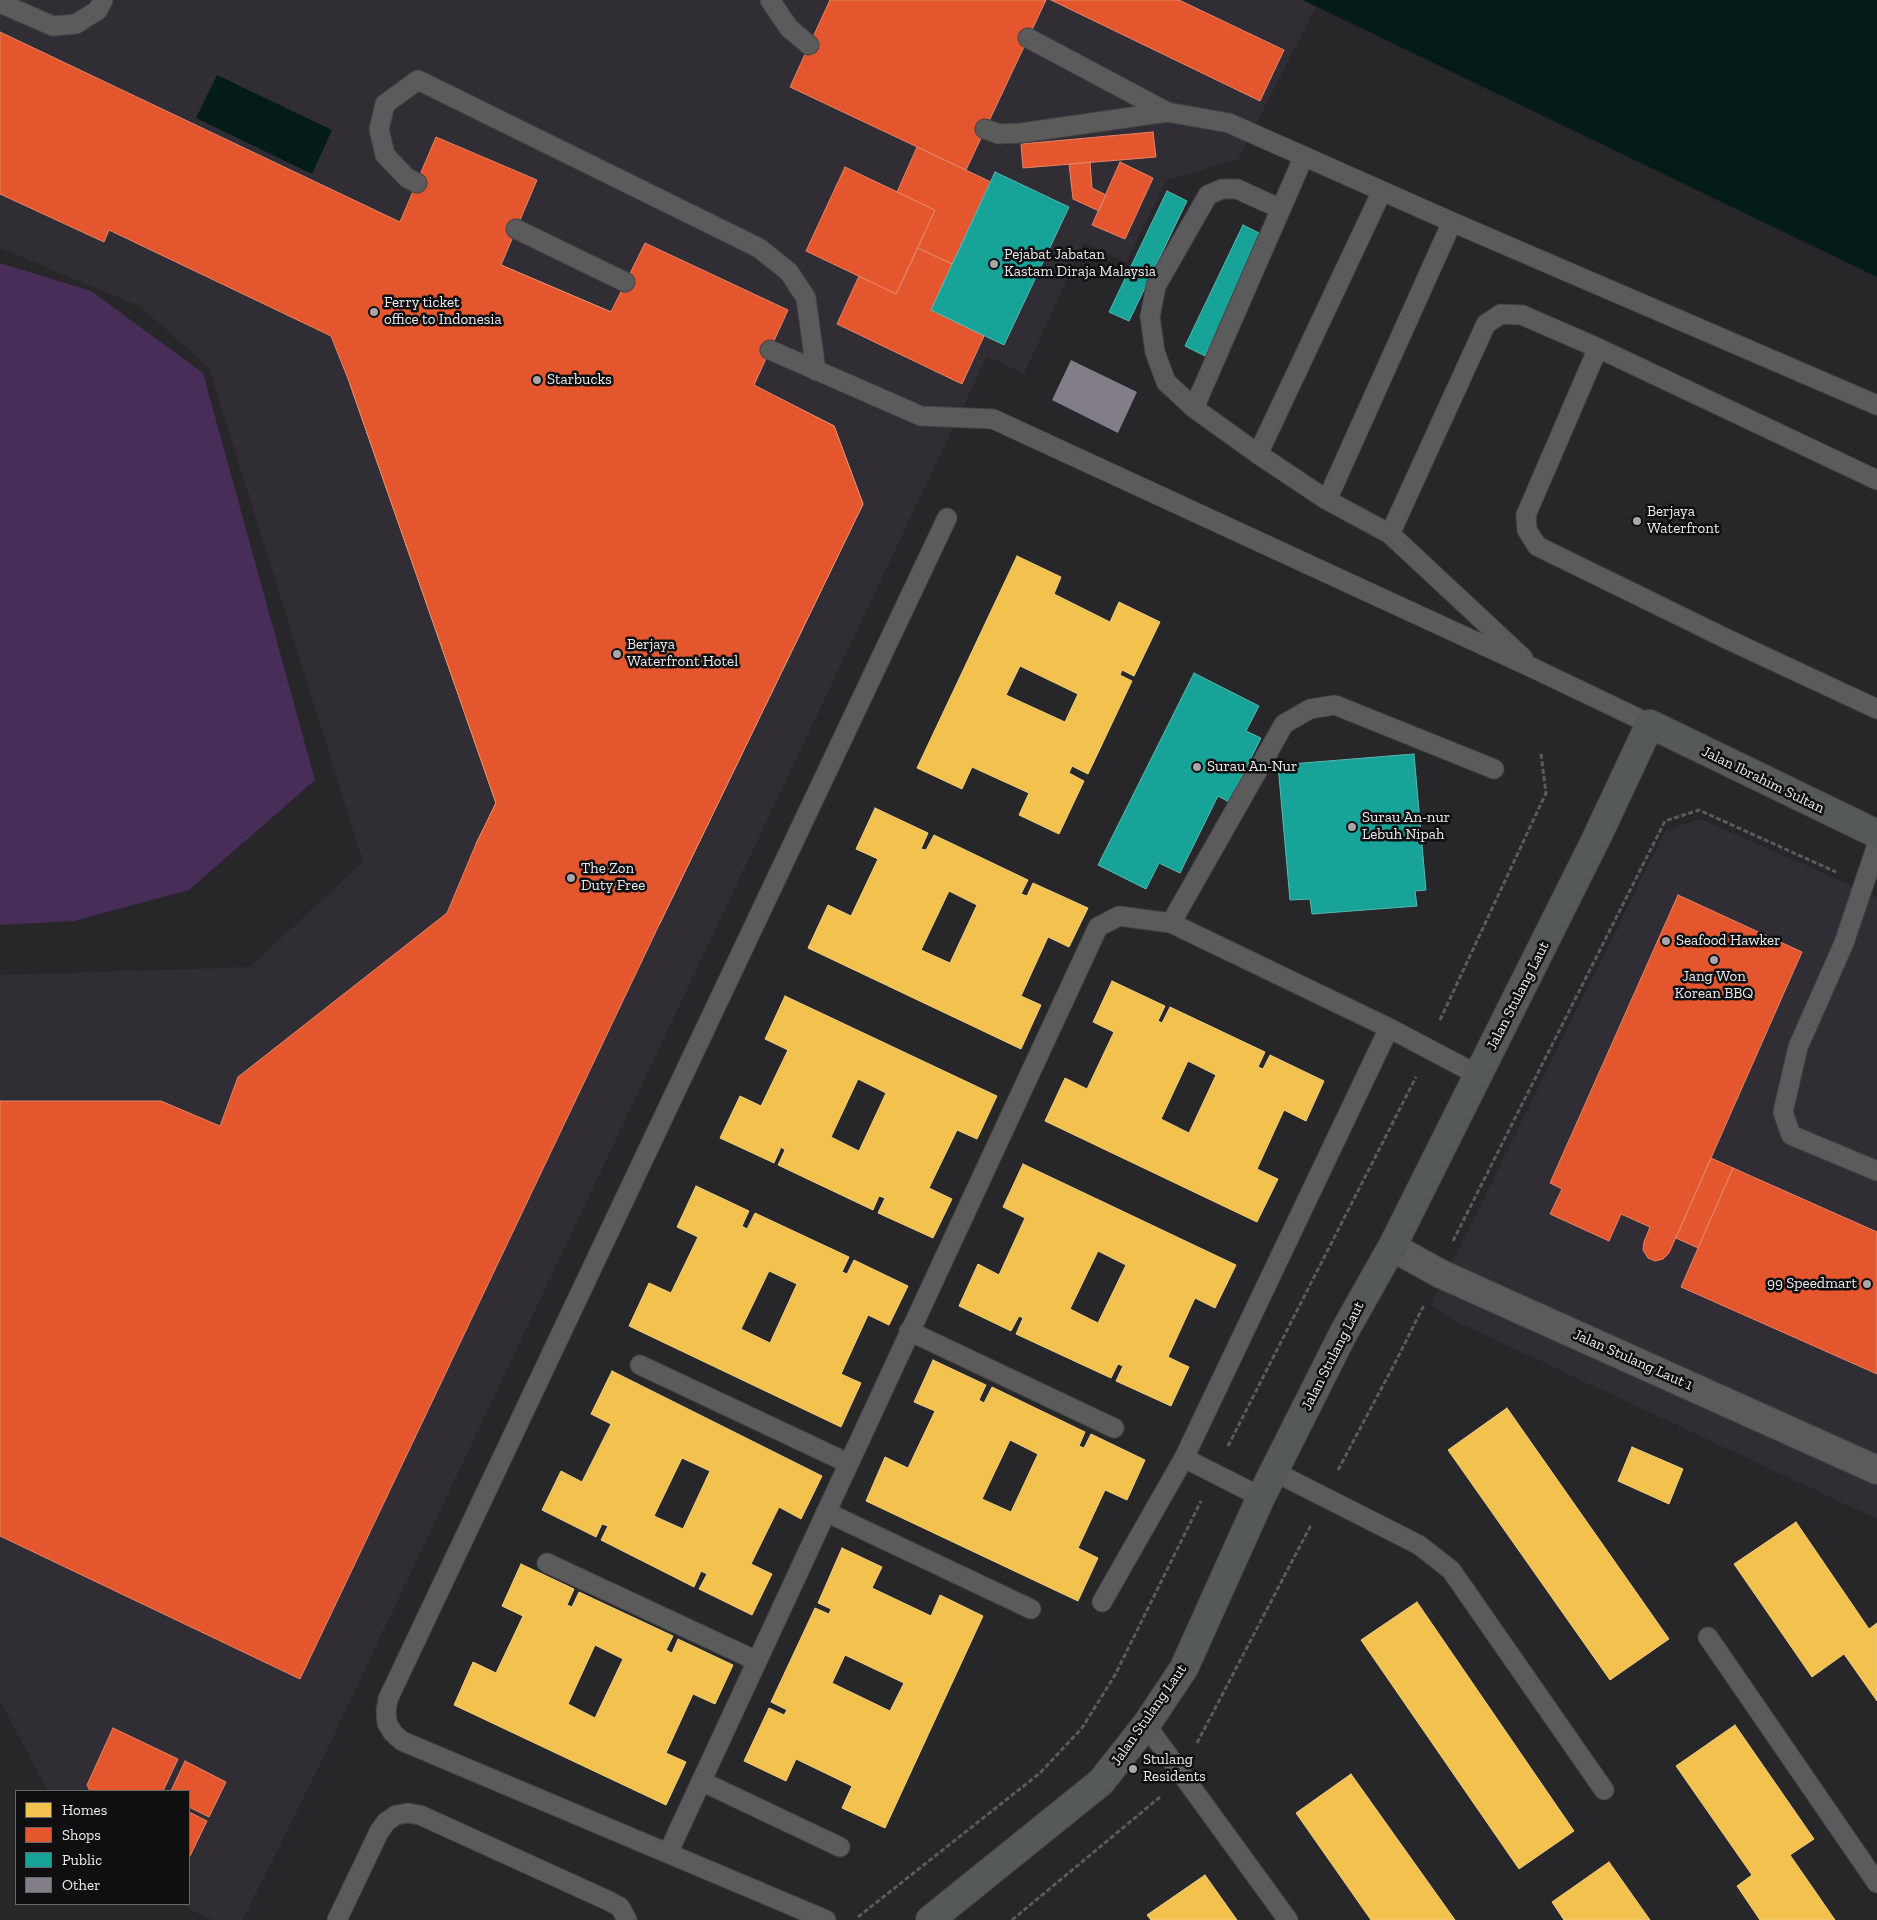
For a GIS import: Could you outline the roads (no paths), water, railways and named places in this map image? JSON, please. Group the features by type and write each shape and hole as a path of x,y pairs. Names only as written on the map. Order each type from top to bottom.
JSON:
{"street":[{"name":"Jalan Ibrahim Sultan","path":"1650,724 1877,834"},
{"name":"Jalan Stulang Laut","path":"930,1920 1101,1782 1146,1725 1184,1668 1261,1497 1344,1332 1392,1247 1596,839 1650,724"},
{"name":"Jalan Stulang Laut 1","path":"1392,1247 1441,1274 1877,1470"}],"lane":[{"path":"0,3 53,26 76,24 98,10 103,0"},
{"path":"770,0 789,28 809,45"},
{"path":"1028,38 1168,112 1229,123 1452,222 1877,405"},
{"path":"417,183 407,178 385,155 379,129 385,104 418,80 759,248 789,272 806,298 816,371"},
{"path":"985,129 999,134 1021,133 1168,112"},
{"path":"1194,408 1304,156"},
{"path":"1281,210 1237,189 1222,189 1208,195 1156,286 1150,317 1155,352 1166,382 1194,408 1258,454 1327,500 1390,534 1535,669"},
{"path":"1258,454 1382,191"},
{"path":"1327,500 1452,222"},
{"path":"516,229 625,282"},
{"path":"1390,534 1486,324 1501,314 1522,315 1598,348 1877,480"},
{"path":"1598,348 1526,515 1527,530 1538,546 1729,640 1877,708"},
{"path":"770,350 921,416 993,419 1650,724"},
{"path":"826,1920 402,1740 393,1733 387,1723 386,1711 393,1690 947,518"},
{"path":"1171,923 1284,724 1310,709 1335,705 1494,769"},
{"path":"1877,845 1844,943 1798,1047 1783,1112 1791,1135 1877,1171"},
{"path":"668,1853 1098,926 1120,916 1171,923 1388,1028 1478,1075"},
{"path":"1102,1602 1184,1458 1388,1028"},
{"path":"909,1331 1114,1428"},
{"path":"640,1365 848,1464"},
{"path":"1184,1458 1261,1497"},
{"path":"1275,1472 1419,1545 1451,1570 1604,1790"},
{"path":"826,1512 1031,1609"},
{"path":"547,1563 757,1661"},
{"path":"1708,1637 1877,1883"},
{"path":"1146,1725 1288,1920"},
{"path":"701,1781 840,1847"},
{"path":"337,1920 379,1832 386,1822 396,1815 408,1813 420,1815 609,1901 620,1908 627,1920"}],"place":[{"name":"Pejabat Jabatan Kastam Diraja Malaysia","path":"994,264"},
{"name":"Ferry ticket office to Indonesia","path":"374,312"},
{"name":"Starbucks","path":"537,380"},
{"name":"Berjaya Waterfront","path":"1637,521"},
{"name":"Berjaya Waterfront Hotel","path":"617,654"},
{"name":"Surau An-Nur","path":"1197,767"},
{"name":"Surau An-nur Lebuh Nipah","path":"1352,827"},
{"name":"The Zon Duty Free","path":"571,878"},
{"name":"Seafood Hawker","path":"1666,941"},
{"name":"Jang Won Korean BBQ","path":"1714,960"},
{"name":"99 Speedmart","path":"1867,1284"},
{"name":"Stulang Residents","path":"1133,1769"}]}
